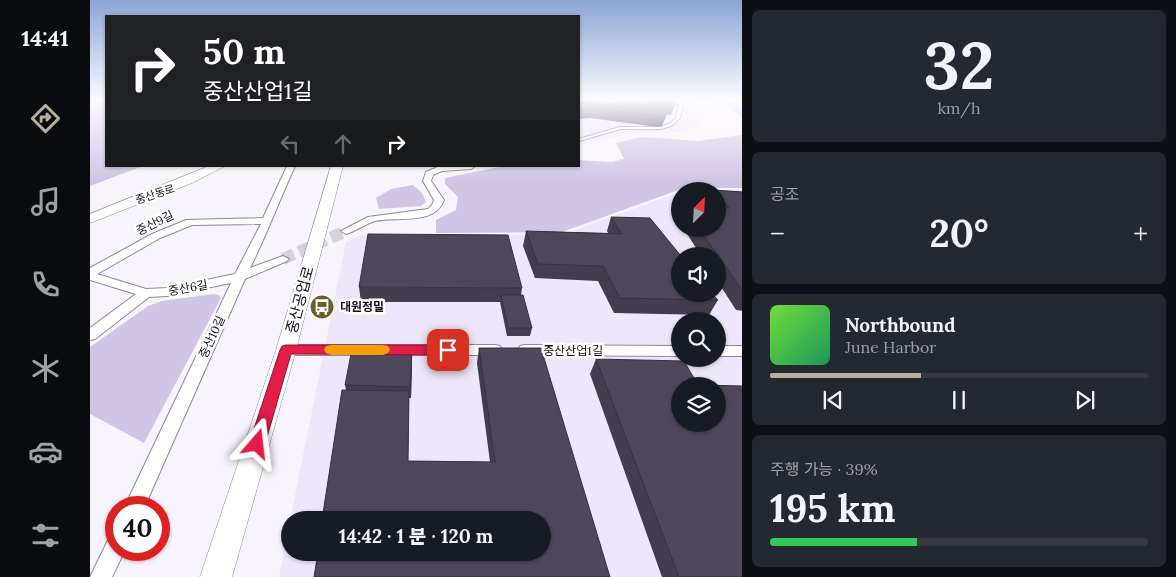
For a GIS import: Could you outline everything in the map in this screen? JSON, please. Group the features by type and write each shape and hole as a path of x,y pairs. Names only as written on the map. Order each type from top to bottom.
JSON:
{"street":[{"name":"중산동로","path":"90,219 131,201 178,186 217,167"},
{"name":"중산10길","path":"140,496 240,277 268,222 276,197 291,167"},
{"name":"중산공업로","path":"216,577 286,350 337,167"},
{"path":"346,231 378,217 421,214 434,211 439,205 440,200 427,181 428,174 440,169 461,167"},
{"name":"중산9길","path":"90,274 156,236 190,222 268,222"},
{"name":"중산6길","path":"90,274 146,293 167,292 240,277 284,259"},
{"path":"90,335 146,293"},
{"name":"중산산업1길","path":"286,350 671,351"},
{"path":"726,351 742,351"},
{"path":"98,575 106,561"}],"lane":[{"path":"580,140 620,128 666,127"}],"shaded area":[{"path":"90,127 105,127 105,167 140,167 90,186"},
{"path":"580,127 697,127 683,132 627,134 580,145"},
{"path":"742,135 742,188 726,188 726,182 671,182 671,193 562,232 436,233 436,220 456,210 458,197 445,184 445,178 499,167 580,167 580,160 611,162 624,159 616,143 642,137 698,141"},
{"path":"413,185 422,193 426,202 421,206 379,209 376,198 391,189"},
{"path":"726,190 742,190 742,577 279,577 282,561 551,561 551,511 292,511 346,242 359,236 564,234 671,195 671,238 726,238"},
{"path":"213,294 219,295 221,298 144,443 90,414 90,347 148,306 162,301"}],"building":[{"path":"726,191 742,192 742,290 726,267 726,247 712,247 705,238 726,238 726,208 729,208 726,204"},
{"path":"611,217 650,218 674,247 671,247 671,299 620,298 603,266 538,264 526,231 622,234"},
{"path":"368,234 508,235 522,288 359,287"},
{"path":"501,295 523,295 532,328 508,328"},
{"path":"479,348 541,348 610,577 314,577 317,561 551,561 551,511 323,511 342,390 409,391 408,461 495,462"},
{"path":"352,349 412,351 410,387 345,385"},
{"path":"596,359 671,361 671,367 688,367 693,377 671,377 671,432 726,432 726,386 742,386 742,577 679,577"}],"tunnel":[{"path":"283,259 346,231"}],"slow traffic":[{"path":"331,350 383,350"}],"place":[{"name":"대원정밀","path":"322,307"}],"route":[{"path":"257,444 286,350 448,350"}]}
